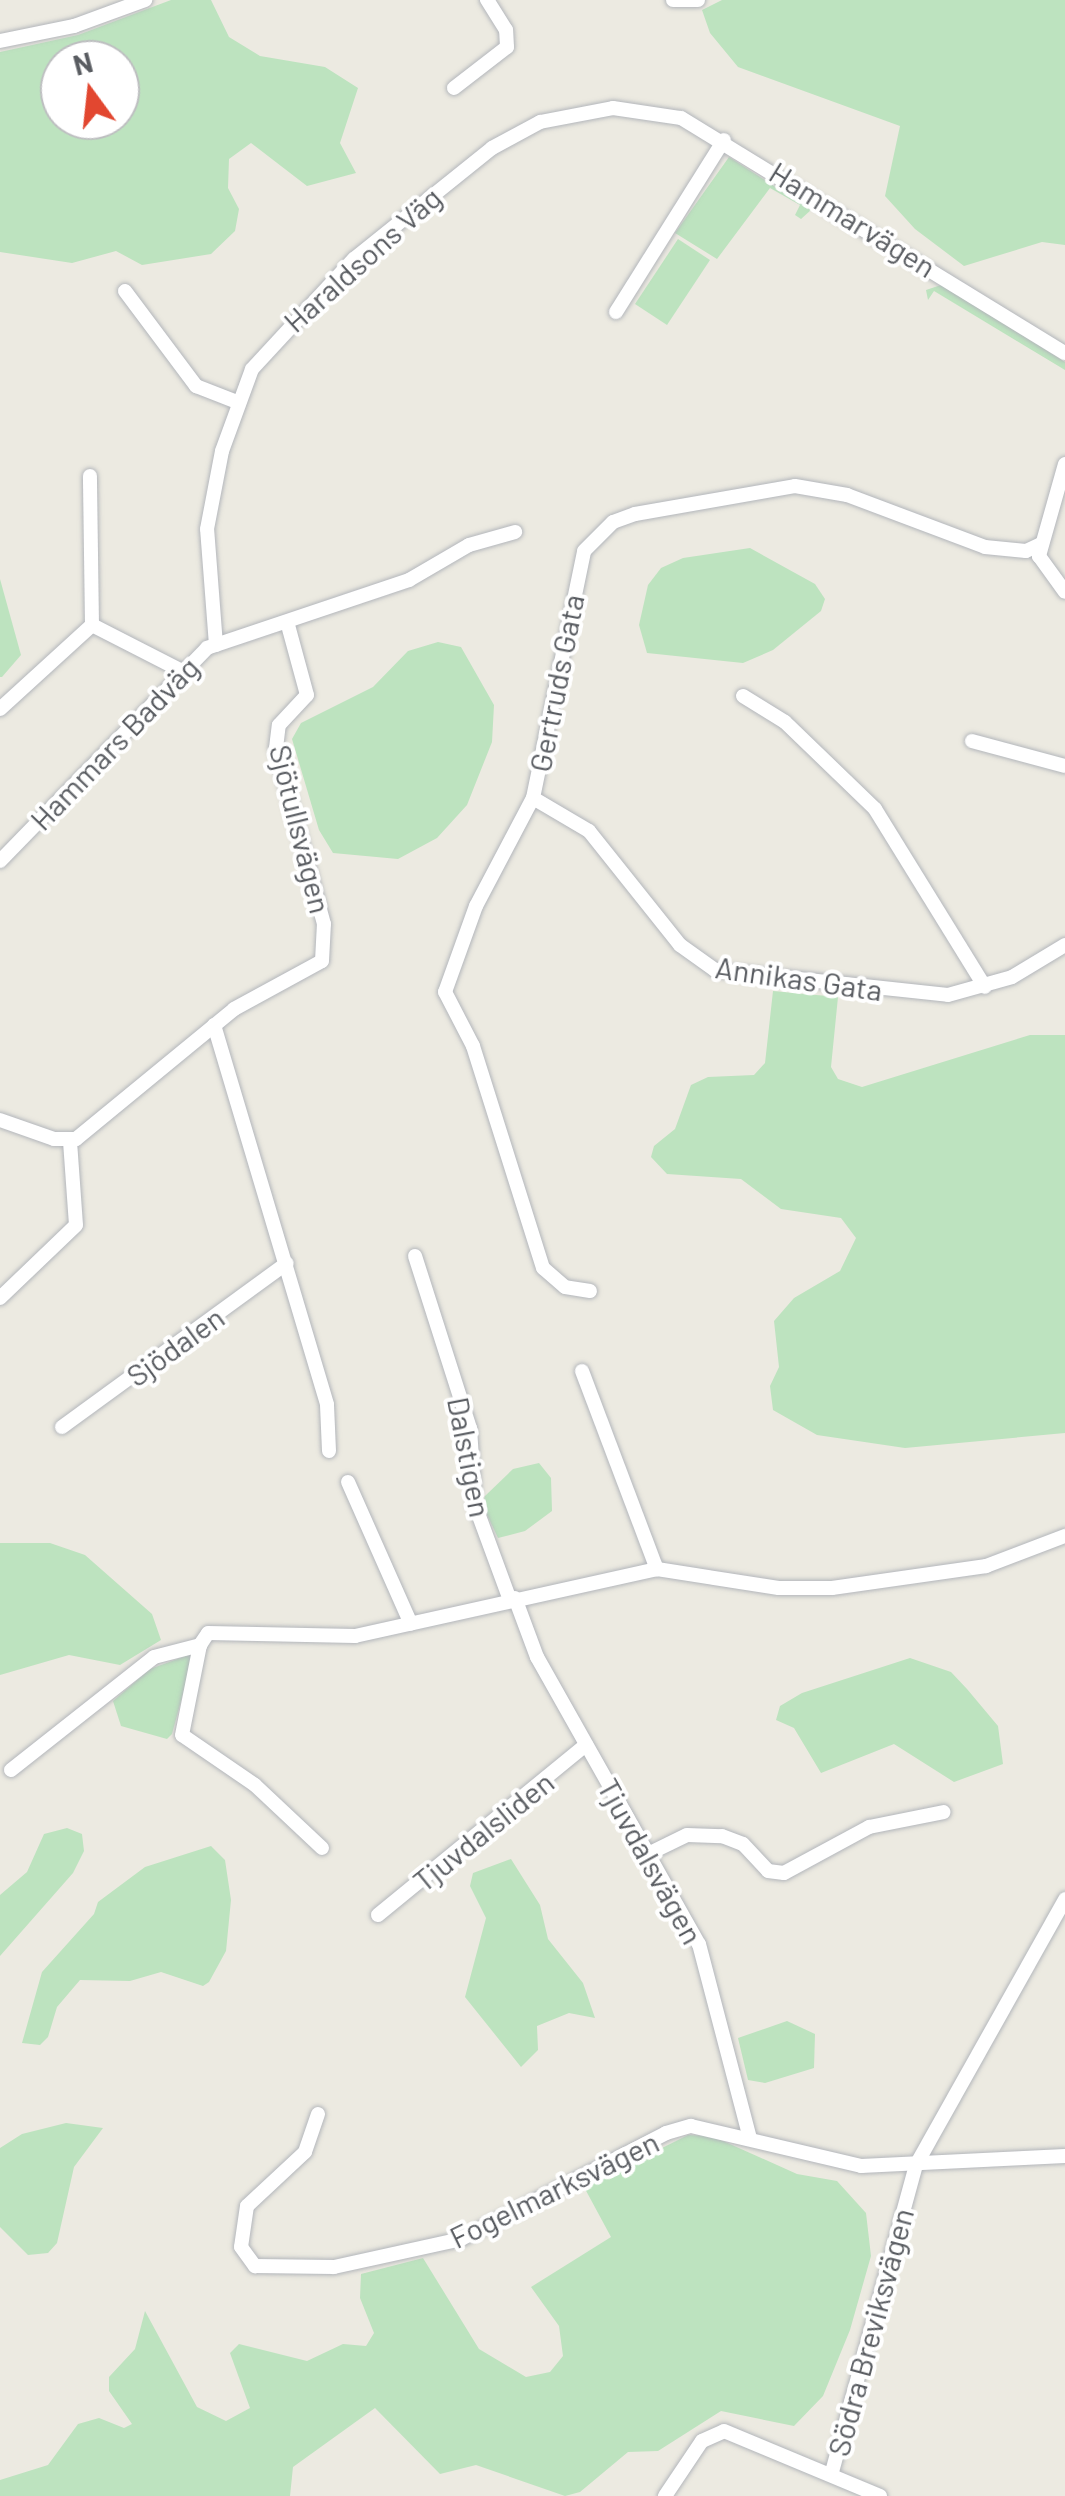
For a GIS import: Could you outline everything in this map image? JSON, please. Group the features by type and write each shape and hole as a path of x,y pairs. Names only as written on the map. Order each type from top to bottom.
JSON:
{"street":[{"path":"0,40 74,26 145,0"},
{"path":"454,88 507,47 506,30 487,0"},
{"path":"673,0 698,0"},
{"name":"Hammarvägen","path":"632,108 681,118 724,140 1065,353"},
{"name":"Haraldsons Väg","path":"216,644 207,529 237,402 259,358 293,318 492,148 566,114 632,108"},
{"path":"616,312 724,140"},
{"path":"125,290 196,386 237,402"},
{"path":"1065,464 1041,544 1042,566 1065,592"},
{"path":"0,709 92,625 90,476"},
{"name":"Gertruds Gata","path":"590,1291 565,1287 543,1268 473,1046 445,992 476,906 533,798 552,731 578,566 614,522 795,486 847,495 986,547 1026,551 1041,544"},
{"name":"Hammars Badväg","path":"0,860 182,670 216,644 288,625 409,580 469,545 515,532"},
{"path":"92,625 182,670"},
{"name":"Sjötullsvägen","path":"70,1141 250,998 309,973 325,954 324,924 276,748 279,725 307,695 288,625"},
{"path":"742,696 785,722 875,808 985,988"},
{"path":"972,741 1065,766"},
{"name":"Annikas Gata","path":"533,798 589,831 680,944 715,970 928,995 985,988 1065,945"},
{"path":"214,1025 327,1405 330,1451"},
{"path":"0,1120 70,1141 76,1224 0,1298"},
{"name":"Dalstigen","path":"415,1256 470,1428 476,1505 512,1599"},
{"name":"Sjödalen","path":"62,1427 287,1262"},
{"path":"582,1371 658,1569"},
{"path":"348,1482 410,1624"},
{"path":"11,1770 154,1657 200,1644 215,1632 317,1640 410,1624 658,1569 778,1588 832,1588 986,1566 1065,1536"},
{"name":"Tjuvdalsvägen","path":"512,1599 528,1639 703,1953 750,2138"},
{"path":"200,1644 182,1735 256,1785 322,1848"},
{"name":"Tjuvdalsliden","path":"378,1915 586,1745"},
{"path":"648,1854 687,1836 722,1836 744,1844 768,1870 784,1873 869,1827 944,1812"},
{"name":"Södra Breviksvägen","path":"665,2496 702,2441 716,2432 832,2472 916,2166 1065,1898"},
{"name":"Fogelmarksvägen","path":"318,2114 305,2152 248,2206 241,2247 254,2265 318,2269 430,2249 476,2234 666,2132 702,2126 836,2162 916,2166 1065,2156"},
{"path":"832,2472 885,2495"}],"green space":[{"path":"171,0 211,0 229,37 260,56 325,67 358,88 340,143 356,173 307,186 251,143 229,159 228,188 239,209 235,231 211,254 142,265 116,251 72,263 0,252 0,52 40,43 40,140 140,140 140,40 55,40"},
{"path":"722,0 1065,0 1065,245 1042,242 964,266 915,229 885,196 900,126 738,67 710,33 702,10"},
{"path":"729,157 811,210 801,219 795,215 800,205 770,188 717,259 675,233"},
{"path":"678,239 710,260 667,325 635,304"},
{"path":"941,285 1065,362 1065,370 934,291 928,300 926,290"},
{"path":"750,548 815,584 825,599 821,611 773,650 743,663 647,653 639,625 648,585 661,568 683,558"},
{"path":"0,579 21,655 2,677 0,677"},
{"path":"438,642 461,647 494,705 492,742 467,805 437,838 398,859 333,853 319,830 292,739 301,723 373,687 408,651"},
{"path":"773,991 838,997 831,1067 838,1079 862,1087 1030,1035 1065,1035 1065,1433 905,1448 817,1435 773,1410 770,1386 779,1367 774,1321 794,1298 840,1271 856,1238 841,1218 781,1209 741,1179 667,1174 651,1157 654,1146 675,1129 691,1085 708,1077 754,1075 765,1063"},
{"path":"539,1463 551,1478 552,1511 525,1531 498,1538 482,1504 485,1496 513,1469"},
{"path":"0,1543 50,1543 85,1555 152,1614 161,1640 120,1665 69,1655 0,1675"},
{"path":"194,1653 172,1734 167,1739 121,1726 113,1701 150,1669"},
{"path":"910,1658 951,1672 967,1689 998,1726 1003,1764 954,1782 894,1744 821,1773 794,1728 776,1720 780,1706 802,1693"},
{"path":"67,1828 82,1834 84,1851 73,1873 0,1956 0,1895 27,1872 44,1834"},
{"path":"211,1846 225,1860 231,1900 226,1951 209,1982 203,1986 161,1972 130,1981 80,1980 57,2007 48,2037 40,2045 22,2043 42,1972 94,1914 98,1902 145,1867"},
{"path":"511,1859 540,1905 548,1939 583,1983 595,2018 569,2013 537,2026 538,2050 521,2067 465,1997 486,1918 470,1886 473,1873"},
{"path":"787,2021 815,2034 814,2068 765,2083 748,2080 738,2038"},
{"path":"66,2123 103,2128 74,2167 57,2243 48,2253 28,2255 0,2227 0,2148 22,2134"},
{"path":"688,2135 712,2136 797,2174 837,2181 866,2213 871,2256 850,2330 823,2396 794,2426 721,2411 658,2451 628,2452 580,2492 565,2496 476,2465 440,2474 375,2408 293,2467 290,2496 0,2496 0,2480 48,2465 78,2424 99,2418 124,2428 132,2424 109,2391 109,2377 135,2349 145,2311 197,2407 226,2421 250,2408 230,2353 239,2344 307,2361 343,2344 366,2346 374,2333 360,2298 361,2274 423,2258 479,2349 526,2377 550,2372 563,2356 559,2326 531,2287 611,2237 584,2187"}]}
